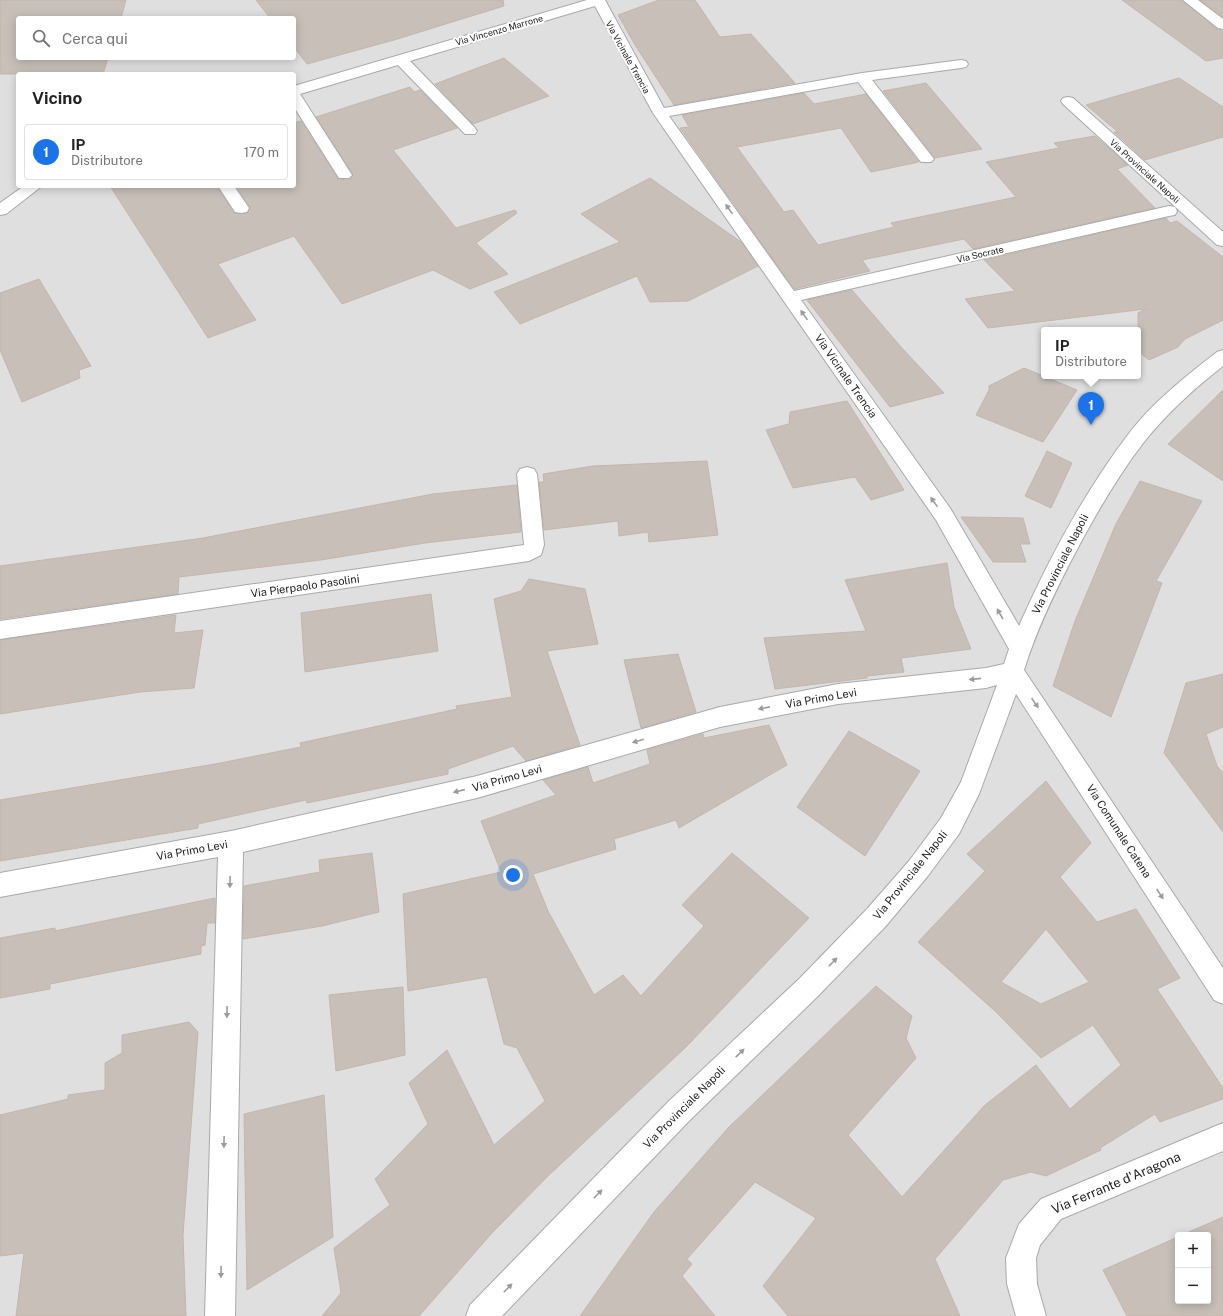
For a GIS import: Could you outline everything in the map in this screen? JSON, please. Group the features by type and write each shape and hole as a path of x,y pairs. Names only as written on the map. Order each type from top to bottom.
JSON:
{"street":[{"path":"1190,0 1223,26"},
{"name":"Via Vincenzo Marrone","path":"296,90 598,1"},
{"name":"Via Vicinale Trencia","path":"598,1 660,113 943,514 1016,659"},
{"path":"400,59 470,131"},
{"path":"660,113 862,77 961,64"},
{"path":"862,77 926,158"},
{"path":"296,98 344,175"},
{"name":"Via Provinciale Napoli","path":"1068,101 1223,241"},
{"path":"0,210 31,188"},
{"path":"227,188 241,208"},
{"name":"Via Socrate","path":"791,297 1169,211"},
{"name":"Via Provinciale Napoli","path":"481,1316 679,1111 808,988 876,918 918,869 950,826 971,786 1016,659 1049,582 1101,488 1138,436 1187,385 1223,356"},
{"name":"Via Pierpaolo Pasolini","path":"0,630 529,553 534,548 534,545 527,474"},
{"name":"Via Primo Levi","path":"0,885 230,843 477,787 720,717 838,694 986,678 1016,659"},
{"name":"Via Comunale Catena","path":"1016,659 1223,991"},
{"path":"220,1316 230,843"},
{"name":"Via Ferrante d'Aragona","path":"1031,1316 1022,1292 1021,1259 1024,1242 1034,1226 1050,1209 1223,1138"}],"shaded area":[{"path":"0,0 1223,0 1223,1316 0,1316"}],"building":[{"path":"0,0 126,0 122,16 16,16 16,60 107,60 104,72 16,72 16,74 0,74"},
{"path":"256,0 503,0 504,6 394,40 307,64 296,50 296,16 268,16"},
{"path":"659,0 695,0 720,37 751,34 795,83 674,105 635,45 618,15"},
{"path":"1122,0 1182,0 1217,29 1223,30 1223,58 1206,61"},
{"path":"1200,0 1223,0 1223,17"},
{"path":"504,58 549,96 473,124 435,84"},
{"path":"1179,78 1223,107 1223,137 1145,160 1114,132 1118,132 1086,105"},
{"path":"926,83 982,149 935,158 883,91"},
{"path":"410,87 414,92 420,90 457,128 393,150 456,228 515,210 517,213 476,243 508,274 470,289 433,270 342,304 294,236 218,264 256,320 208,338 111,188 218,188 234,213 247,213 250,207 237,188 296,188 296,122 301,121 338,179 349,180 353,174 316,117"},
{"path":"804,93 814,104 866,94 919,162 871,172 841,128 737,147 784,212 793,210 818,245 894,227 891,223 1016,197 986,162 1059,148 1054,143 1095,136 1128,165 1117,169 1155,208 973,249 964,239 862,260 870,271 794,289 680,128 689,127 682,115"},
{"path":"650,178 741,242 758,266 688,301 650,302 637,276 520,324 494,292 620,242 581,214"},
{"path":"1166,218 1170,223 1177,221 1223,257 1223,320 1185,339 1178,347 1149,360 1141,353 1141,327 1138,327 1138,313 1146,309 988,328 965,299 1015,291 984,260"},
{"path":"39,279 91,366 79,370 80,378 22,402 0,350 0,293"},
{"path":"852,290 901,347 944,393 890,407 807,300"},
{"path":"1024,368 1041,375 1041,379 1050,379 1077,390 1043,442 976,415 989,390 989,386"},
{"path":"1223,390 1223,481 1168,444"},
{"path":"847,401 904,490 871,500 855,477 793,488 766,430 789,424 790,412"},
{"path":"1047,451 1072,463 1051,508 1025,496"},
{"path":"707,461 718,535 649,542 648,532 619,536 618,521 544,530 539,482 544,482 543,474 593,466"},
{"path":"1140,481 1202,501 1156,581 1162,583 1111,717 1053,686 1075,621 1116,524"},
{"path":"517,485 521,532 425,543 321,560 179,577 178,594 0,619 0,566 203,538 433,494"},
{"path":"961,517 1023,518 1030,544 1020,544 1026,562 993,562"},
{"path":"947,563 954,607 971,649 901,658 904,672 775,689 764,638 866,631 845,580"},
{"path":"529,579 585,589 598,644 547,651 580,745 526,761 513,746 448,769 448,774 307,803 306,800 198,824 198,828 0,861 0,800 215,764 301,747 300,743 457,709 456,706 512,697 494,599 521,591"},
{"path":"431,594 438,651 305,672 301,613"},
{"path":"176,615 174,633 203,630 194,688 140,692 0,714 0,640"},
{"path":"678,654 696,712 641,728 624,660"},
{"path":"1223,674 1223,727 1206,734 1217,766 1223,773 1223,832 1164,753 1186,683"},
{"path":"769,725 787,765 679,828 676,820 614,839 616,849 533,874 548,911 594,995 623,975 641,996 704,926 682,905 732,853 809,918 686,1047 548,1176 492,1233 419,1316 322,1316 341,1293 334,1248 390,1205 375,1179 428,1124 409,1083 447,1050 494,1145 545,1101 517,1048 504,1044 487,977 408,991 403,894 501,872 481,821 556,795 543,780 588,767 593,783 650,764 647,750 703,734 704,738"},
{"path":"849,731 920,771 865,856 797,807"},
{"path":"1046,781 1091,843 1060,877 1097,922 1136,909 1180,978 1157,989 1223,1088 1223,1099 1160,1122 1155,1114 1100,1148 1101,1150 1046,1176 1031,1172 1003,1180 935,1259 960,1316 788,1316 763,1286 816,1218 755,1182 687,1259 692,1264 682,1276 715,1316 580,1316 654,1212 728,1128 876,986 912,1016 906,1038 916,1058 848,1135 902,1197 985,1105 1036,1065 1070,1109 1121,1065 1093,1025 1041,1058 996,1012 918,942 985,871 967,854","holes":["1046,929 1089,982 1041,1004 1001,982"]},
{"path":"372,853 379,912 322,926 243,939 244,886 320,872 319,860"},
{"path":"215,898 215,923 207,923 205,945 201,946 201,954 50,984 50,989 0,998 0,938 55,928 55,931"},
{"path":"403,987 405,1055 336,1071 329,995"},
{"path":"189,1022 198,1032 183,1235 186,1316 16,1316 24,1253 0,1256 0,1115 68,1099 68,1095 105,1090 105,1063 122,1053 122,1035"},
{"path":"324,1095 333,1237 247,1290 244,1114"},
{"path":"1223,1217 1223,1316 1127,1316 1103,1270 1175,1238 1175,1304 1211,1304 1211,1232 1189,1232"}],"place":[{"name":"IP","path":"1091,425"}]}
